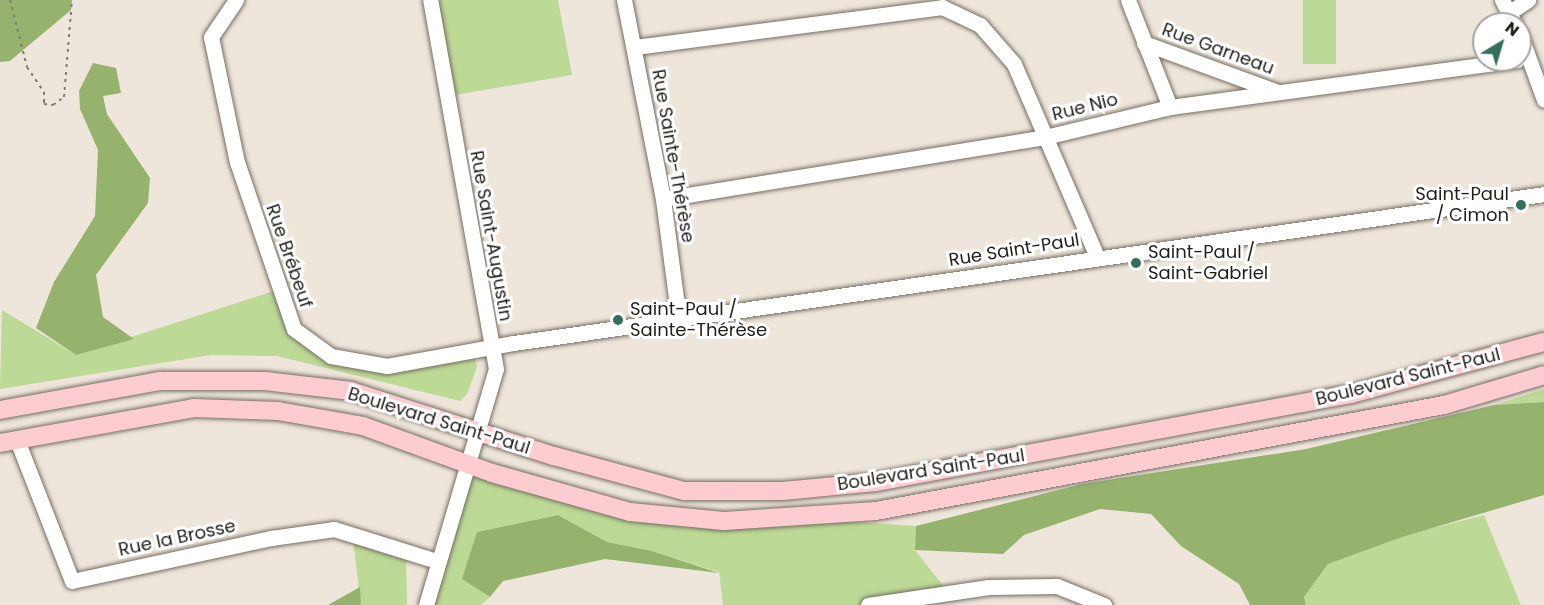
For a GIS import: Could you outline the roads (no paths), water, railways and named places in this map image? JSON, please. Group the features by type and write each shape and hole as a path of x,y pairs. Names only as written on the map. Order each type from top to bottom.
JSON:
{"main road":[{"name":"Boulevard Saint-Paul","path":"0,411 160,381 265,381 351,391 479,433 684,491 783,491 876,482 1351,394 1544,342"},
{"name":"Boulevard Saint-Paul","path":"8,442 194,408 278,411 363,426 468,470 630,512 724,521 876,511 1444,405 1544,375"}],"street":[{"name":"Rue Brébeuf","path":"236,0 211,37 237,162 294,329 331,356 387,366 491,349"},
{"name":"Rue Saint-Augustin","path":"426,605 437,561 468,470 496,369 430,0"},
{"name":"Rue Sainte-Thérèse","path":"624,0 635,47 663,200 679,320"},
{"name":"Rue Garneau","path":"1128,0 1170,107"},
{"path":"1509,12 1528,0"},
{"path":"635,47 942,7 980,26 1014,64 1097,257"},
{"name":"Rue Garneau","path":"1144,43 1278,92"},
{"name":"Rue Nio","path":"663,200 1045,137 1170,107 1472,66"},
{"path":"1530,72 1544,100"},
{"name":"Rue Saint-Paul","path":"491,349 1097,257 1544,194"},
{"name":"Rue la Brosse","path":"8,442 72,581 271,538 334,529 437,561"},
{"path":"868,605 948,599 989,587 1057,586 1104,605"}],"place":[{"name":"Saint-Paul / Cimon","path":"1521,205"},
{"name":"Saint-Paul / Saint-Gabriel","path":"1136,263"},
{"name":"Saint-Paul / Sainte-Thérèse","path":"618,320"}]}
